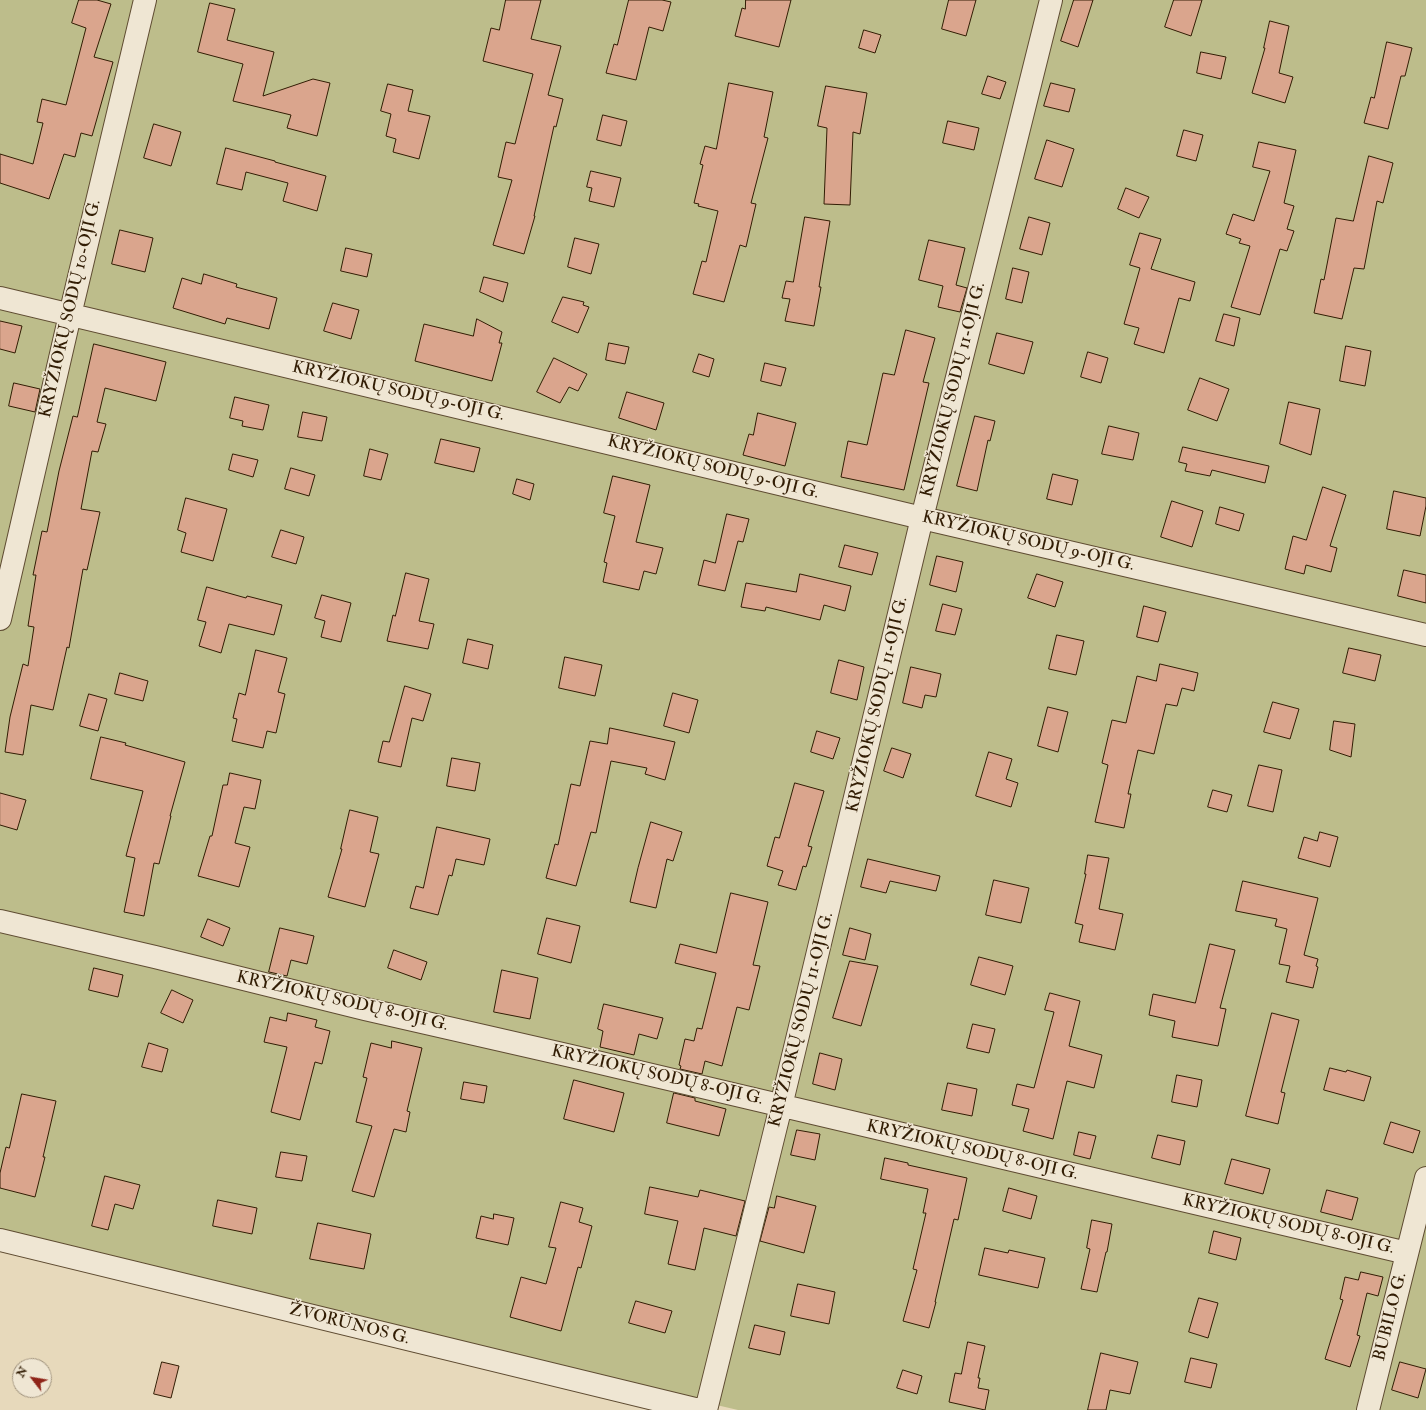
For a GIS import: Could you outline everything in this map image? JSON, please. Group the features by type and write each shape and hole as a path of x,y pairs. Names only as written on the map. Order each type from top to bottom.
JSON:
{"street":[{"name":"KRYŽIOKŲ SODŲ 10-OJI G.","path":"0,619 145,0"},
{"name":"KRYŽIOKŲ SODŲ 11-OJI G.","path":"706,1410 782,1106 922,518 1051,0"},
{"name":"KRYŽIOKŲ SODŲ 9-OJI G.","path":"0,298 922,518 1426,635"},
{"name":"KRYŽIOKŲ SODŲ 8-OJI G.","path":"0,921 1407,1253"},
{"name":"BUBILO G.","path":"1368,1410 1426,1178"},
{"name":"ŽVORŪNOS G.","path":"0,1240 699,1410"}],"green space":[{"path":"0,0 1426,0 1426,1410 738,1410 0,1238"}],"building":[{"path":"79,0 97,0 111,4 94,57 113,62 92,136 81,133 75,157 64,154 49,199 0,183 0,154 33,164 43,123 37,122 42,99 66,105 86,28 72,23"},
{"path":"506,0 541,0 531,39 561,46 548,95 563,99 556,127 554,126 535,216 524,254 493,245 512,180 498,177 506,142 515,144 533,74 483,61 491,28 499,30"},
{"path":"629,0 662,0 671,2 663,31 649,27 636,80 606,73 614,44 617,45"},
{"path":"746,0 791,0 779,47 735,36 742,8 745,9"},
{"path":"949,0 976,0 966,36 942,29"},
{"path":"1074,0 1093,0 1078,47 1061,41"},
{"path":"1174,0 1202,0 1191,36 1165,27"},
{"path":"210,3 235,9 227,40 274,52 263,96 313,79 330,83 317,136 287,128 291,115 233,101 243,64 198,52"},
{"path":"1270,21 1289,26 1279,73 1293,77 1285,103 1252,93 1265,48"},
{"path":"864,30 881,35 875,53 859,48"},
{"path":"1387,42 1412,48 1405,76 1401,76 1388,129 1364,123 1371,97 1374,98"},
{"path":"1201,52 1226,57 1221,79 1197,73"},
{"path":"988,76 1006,82 1000,99 982,94"},
{"path":"729,83 773,92 764,137 768,138 751,203 756,204 746,247 740,245 724,302 693,294 702,261 706,262 718,211 698,206 699,204 694,203 703,165 700,164 705,146 716,149"},
{"path":"1051,83 1075,89 1069,112 1044,106"},
{"path":"388,84 413,90 408,111 430,116 419,159 393,152 396,139 386,136 391,114 381,111"},
{"path":"826,86 867,93 860,134 853,132 850,205 824,204 827,128 818,126"},
{"path":"603,115 627,121 621,146 597,140"},
{"path":"948,121 979,128 974,150 943,143"},
{"path":"154,124 181,132 171,166 144,158"},
{"path":"1184,130 1203,135 1196,161 1177,156"},
{"path":"1047,140 1074,149 1062,187 1035,179"},
{"path":"1259,142 1296,150 1284,203 1294,206 1287,229 1294,231 1287,251 1280,249 1260,315 1231,307 1250,246 1239,243 1241,239 1226,234 1233,214 1254,221 1270,171 1253,167"},
{"path":"226,148 326,176 317,211 283,201 288,183 246,172 242,190 217,184"},
{"path":"1369,156 1393,163 1383,203 1377,201 1364,269 1354,268 1342,319 1314,313 1321,279 1324,280 1336,218 1353,221"},
{"path":"591,171 621,178 614,207 589,201 592,188 587,187"},
{"path":"1126,188 1149,197 1139,218 1118,209"},
{"path":"805,217 830,221 814,326 785,321 790,299 782,298 786,281 793,282"},
{"path":"1029,217 1050,223 1042,255 1020,249"},
{"path":"120,230 153,238 145,272 112,264"},
{"path":"1140,233 1161,239 1151,269 1195,282 1190,301 1179,298 1164,353 1134,344 1139,328 1124,324 1140,268 1130,265"},
{"path":"575,238 599,244 591,274 568,267"},
{"path":"929,240 965,248 956,285 967,288 960,312 938,307 943,286 919,280"},
{"path":"346,248 372,254 367,277 341,271"},
{"path":"1013,268 1029,272 1022,303 1006,299"},
{"path":"204,274 237,284 236,287 277,298 269,329 227,318 225,324 173,308 182,278 201,284"},
{"path":"484,277 508,283 503,302 480,292"},
{"path":"563,297 584,302 583,305 589,307 578,333 552,322"},
{"path":"333,303 359,310 351,339 324,331"},
{"path":"1224,314 1240,318 1234,346 1216,341"},
{"path":"477,319 502,332 499,343 502,343 492,381 415,361 424,324 473,336"},
{"path":"0,321 22,326 15,353 0,349"},
{"path":"906,330 935,338 923,382 929,383 904,490 841,477 848,441 867,445 883,373 894,375"},
{"path":"997,333 1033,342 1024,374 989,364"},
{"path":"609,343 629,347 625,364 606,360"},
{"path":"94,344 166,362 156,401 105,388 97,422 106,424 98,452 92,451 81,509 100,512 87,570 83,569 69,648 67,647 53,710 31,705 23,755 5,752 10,717 23,664 28,666 34,627 28,626 36,575 33,575 42,531 47,532 59,471 73,416 77,417"},
{"path":"1346,346 1371,351 1365,386 1340,381"},
{"path":"1088,352 1108,358 1101,383 1081,377"},
{"path":"699,354 714,359 709,377 693,372"},
{"path":"554,358 587,374 578,391 569,387 560,403 537,392"},
{"path":"765,363 786,368 781,386 761,381"},
{"path":"1200,378 1229,389 1217,421 1188,410"},
{"path":"14,383 40,389 35,412 9,406"},
{"path":"627,392 664,403 656,430 619,418"},
{"path":"235,397 269,405 263,430 242,426 243,421 230,418"},
{"path":"1289,402 1320,409 1311,455 1280,444"},
{"path":"303,412 327,417 322,441 298,437"},
{"path":"758,413 796,423 785,466 743,455 749,434 753,435"},
{"path":"975,416 995,421 990,441 988,440 977,491 957,486"},
{"path":"1109,426 1139,433 1133,460 1102,454"},
{"path":"441,439 480,448 474,472 435,463"},
{"path":"1183,447 1269,466 1265,483 1212,470 1210,476 1185,471 1187,464 1179,462"},
{"path":"370,449 388,454 381,480 364,476"},
{"path":"233,454 258,460 253,477 229,470"},
{"path":"291,468 315,475 309,496 285,489"},
{"path":"1053,474 1078,480 1072,505 1047,499"},
{"path":"613,476 650,485 636,542 663,548 656,574 644,571 639,590 603,582 607,563 604,562 615,516 604,513"},
{"path":"517,479 534,484 530,500 513,494"},
{"path":"1323,487 1346,495 1330,546 1337,548 1331,572 1306,565 1304,574 1285,569 1293,536 1306,540"},
{"path":"1394,491 1426,498 1426,506 1420,536 1387,529"},
{"path":"186,498 227,509 213,561 181,552 186,533 178,530"},
{"path":"1172,501 1203,511 1192,547 1161,537"},
{"path":"1220,507 1244,514 1239,531 1216,524"},
{"path":"727,514 749,519 743,542 738,541 725,591 698,585 704,560 715,563"},
{"path":"281,530 304,537 296,564 272,557"},
{"path":"845,545 878,553 872,575 839,567"},
{"path":"937,556 963,562 956,592 930,585"},
{"path":"1404,570 1426,575 1426,603 1398,596"},
{"path":"406,573 429,579 419,621 434,624 428,649 387,641 393,615 395,616"},
{"path":"800,574 851,586 845,611 824,605 820,620 766,607 765,611 741,607 746,583 796,592"},
{"path":"1037,574 1063,582 1055,607 1028,598"},
{"path":"207,587 246,598 247,596 282,605 274,635 229,624 221,653 199,646 206,622 198,620"},
{"path":"322,595 351,603 341,642 321,637 325,621 315,618"},
{"path":"943,604 962,609 955,635 936,631"},
{"path":"1144,606 1166,612 1158,642 1137,637"},
{"path":"1057,635 1084,641 1076,675 1049,669"},
{"path":"468,639 493,645 488,669 463,663"},
{"path":"1349,648 1381,655 1375,681 1343,673"},
{"path":"256,650 287,658 278,692 285,694 276,733 267,731 263,748 232,741 237,719 233,718 239,693 245,695"},
{"path":"565,657 602,665 595,696 559,688"},
{"path":"839,660 864,667 857,700 831,693"},
{"path":"1160,664 1198,673 1194,691 1182,688 1177,706 1166,704 1154,754 1138,750 1128,794 1131,794 1124,828 1095,822 1108,765 1102,763 1112,720 1126,723 1137,676 1156,681"},
{"path":"911,667 941,674 936,697 925,695 922,708 903,703"},
{"path":"120,673 148,681 143,701 115,694"},
{"path":"405,686 431,694 423,721 412,718 401,767 378,762 383,741 389,742"},
{"path":"673,693 698,700 689,733 664,726"},
{"path":"89,694 107,699 98,731 80,726"},
{"path":"1273,702 1299,709 1290,739 1264,732"},
{"path":"1048,707 1068,712 1058,752 1038,746"},
{"path":"1334,721 1355,724 1351,757 1330,750"},
{"path":"610,728 675,742 665,780 645,774 647,768 611,761 596,833 591,832 576,886 546,878 555,844 558,845 571,784 580,786 590,741 607,744"},
{"path":"817,731 840,738 833,759 811,752"},
{"path":"101,737 126,743 125,745 185,762 159,864 154,863 144,916 124,912 135,858 126,856 143,791 91,779"},
{"path":"892,748 911,754 903,778 884,771"},
{"path":"989,752 1012,759 1006,779 1018,783 1011,807 976,796"},
{"path":"452,758 480,763 475,791 447,786"},
{"path":"1259,765 1282,770 1273,812 1248,806"},
{"path":"230,773 261,780 255,809 244,807 235,843 250,847 239,887 198,876 210,836 212,836 223,785 227,785"},
{"path":"795,783 824,791 808,846 812,847 806,867 803,866 796,890 778,885 783,871 767,866 775,837 779,838"},
{"path":"1213,790 1232,795 1227,812 1208,807"},
{"path":"0,793 26,800 17,830 0,825"},
{"path":"350,810 378,817 370,852 379,854 365,907 328,897 342,849"},
{"path":"651,822 682,832 673,861 667,859 656,908 630,902"},
{"path":"437,827 490,839 484,865 456,859 452,876 449,875 438,915 410,908 416,886 423,888"},
{"path":"1320,832 1338,837 1330,867 1298,858 1304,837 1317,841"},
{"path":"1088,855 1109,858 1099,909 1123,914 1115,950 1079,942 1083,925 1075,923 1086,874"},
{"path":"868,859 940,876 936,891 890,881 886,893 861,887"},
{"path":"994,880 1029,888 1021,923 986,915"},
{"path":"1243,881 1318,898 1304,955 1318,959 1316,966 1318,967 1313,988 1286,982 1290,966 1279,964 1287,929 1275,926 1277,919 1236,911"},
{"path":"731,893 768,902 753,965 760,966 749,1010 737,1007 722,1066 705,1061 702,1074 680,1069 681,1066 679,1065 685,1039 694,1041 697,1028 702,1029 716,973 675,963 680,944 716,953"},
{"path":"547,918 580,926 571,963 538,954"},
{"path":"208,919 230,928 223,946 201,937"},
{"path":"280,928 314,936 307,964 291,960 287,976 269,972"},
{"path":"850,928 871,934 865,960 843,955"},
{"path":"1210,944 1235,950 1220,1008 1226,1009 1218,1046 1172,1037 1175,1021 1149,1015 1153,994 1195,1003"},
{"path":"394,950 427,962 421,980 388,968"},
{"path":"979,957 1013,966 1005,995 971,985"},
{"path":"850,961 878,966 861,1026 833,1018"},
{"path":"94,968 123,975 118,997 89,990"},
{"path":"502,970 538,978 530,1019 494,1012"},
{"path":"172,990 193,1000 183,1023 161,1013"},
{"path":"1050,993 1080,1001 1069,1046 1102,1055 1094,1088 1067,1081 1053,1139 1023,1131 1029,1109 1012,1105 1017,1084 1034,1088 1054,1012 1045,1010"},
{"path":"604,1004 663,1018 657,1039 639,1034 634,1055 600,1047 603,1031 598,1029"},
{"path":"288,1013 317,1020 315,1027 330,1031 322,1064 315,1062 300,1120 271,1112 287,1047 264,1042 270,1017 286,1021"},
{"path":"1272,1013 1299,1020 1281,1092 1285,1093 1278,1124 1246,1116"},
{"path":"973,1024 995,1029 989,1053 967,1048"},
{"path":"392,1041 422,1048 407,1111 410,1112 406,1132 394,1129 374,1197 352,1191 372,1126 356,1122 367,1078 363,1077 371,1043 391,1048"},
{"path":"149,1043 168,1049 162,1072 142,1067"},
{"path":"820,1053 842,1059 835,1090 813,1084"},
{"path":"1330,1068 1346,1072 1347,1070 1371,1077 1364,1101 1324,1090"},
{"path":"1177,1075 1202,1080 1197,1107 1172,1102"},
{"path":"574,1080 624,1093 614,1132 564,1119"},
{"path":"464,1082 487,1086 484,1103 461,1099"},
{"path":"948,1083 977,1089 972,1116 942,1110"},
{"path":"674,1093 695,1098 695,1101 726,1109 719,1136 667,1123"},
{"path":"22,1094 56,1101 43,1157 45,1157 35,1197 0,1188 0,1173 6,1147 9,1148"},
{"path":"1391,1122 1420,1131 1413,1153 1384,1144"},
{"path":"797,1130 820,1134 815,1160 791,1155"},
{"path":"1079,1132 1096,1136 1090,1159 1074,1155"},
{"path":"1158,1135 1185,1141 1180,1165 1152,1158"},
{"path":"281,1152 307,1156 302,1181 276,1177"},
{"path":"885,1158 908,1163 908,1165 967,1178 958,1220 954,1219 929,1328 903,1321 917,1270 913,1269 926,1213 923,1213 928,1189 881,1179"},
{"path":"1232,1159 1270,1169 1263,1194 1225,1184"},
{"path":"105,1176 140,1185 133,1209 115,1204 108,1230 92,1226"},
{"path":"650,1187 698,1197 700,1190 745,1201 736,1236 704,1228 695,1270 668,1264 678,1221 645,1214"},
{"path":"1009,1188 1037,1196 1031,1219 1003,1211"},
{"path":"1327,1190 1358,1198 1352,1220 1321,1212"},
{"path":"777,1196 816,1206 804,1253 760,1241 769,1207 774,1208"},
{"path":"218,1200 257,1208 252,1234 213,1226"},
{"path":"561,1202 583,1208 579,1222 592,1226 581,1268 578,1267 561,1331 510,1317 521,1277 546,1284 556,1248 549,1247"},
{"path":"494,1214 514,1218 508,1245 476,1238 481,1216 493,1219"},
{"path":"1092,1220 1112,1224 1097,1292 1081,1289 1090,1249 1087,1248"},
{"path":"318,1223 371,1234 364,1269 310,1259"},
{"path":"1214,1231 1241,1238 1236,1260 1209,1253"},
{"path":"985,1248 1008,1253 1009,1250 1045,1258 1038,1288 979,1275"},
{"path":"1361,1272 1383,1277 1378,1296 1367,1293 1357,1335 1360,1336 1350,1367 1325,1359 1343,1300 1340,1299 1345,1277 1358,1280"},
{"path":"798,1284 835,1292 829,1324 791,1316"},
{"path":"1199,1298 1218,1303 1208,1338 1189,1332"},
{"path":"636,1301 672,1311 665,1333 629,1323"},
{"path":"755,1325 785,1332 780,1355 749,1348"},
{"path":"968,1342 985,1346 978,1378 980,1378 978,1388 989,1390 985,1410 949,1402 955,1373 961,1374"},
{"path":"1101,1353 1138,1362 1130,1394 1110,1390 1106,1410 1088,1410"},
{"path":"1191,1358 1217,1364 1211,1388 1185,1382"},
{"path":"162,1362 179,1366 171,1398 154,1394"},
{"path":"1400,1362 1426,1369 1418,1398 1392,1390"},
{"path":"903,1370 922,1376 917,1394 897,1388"}]}
